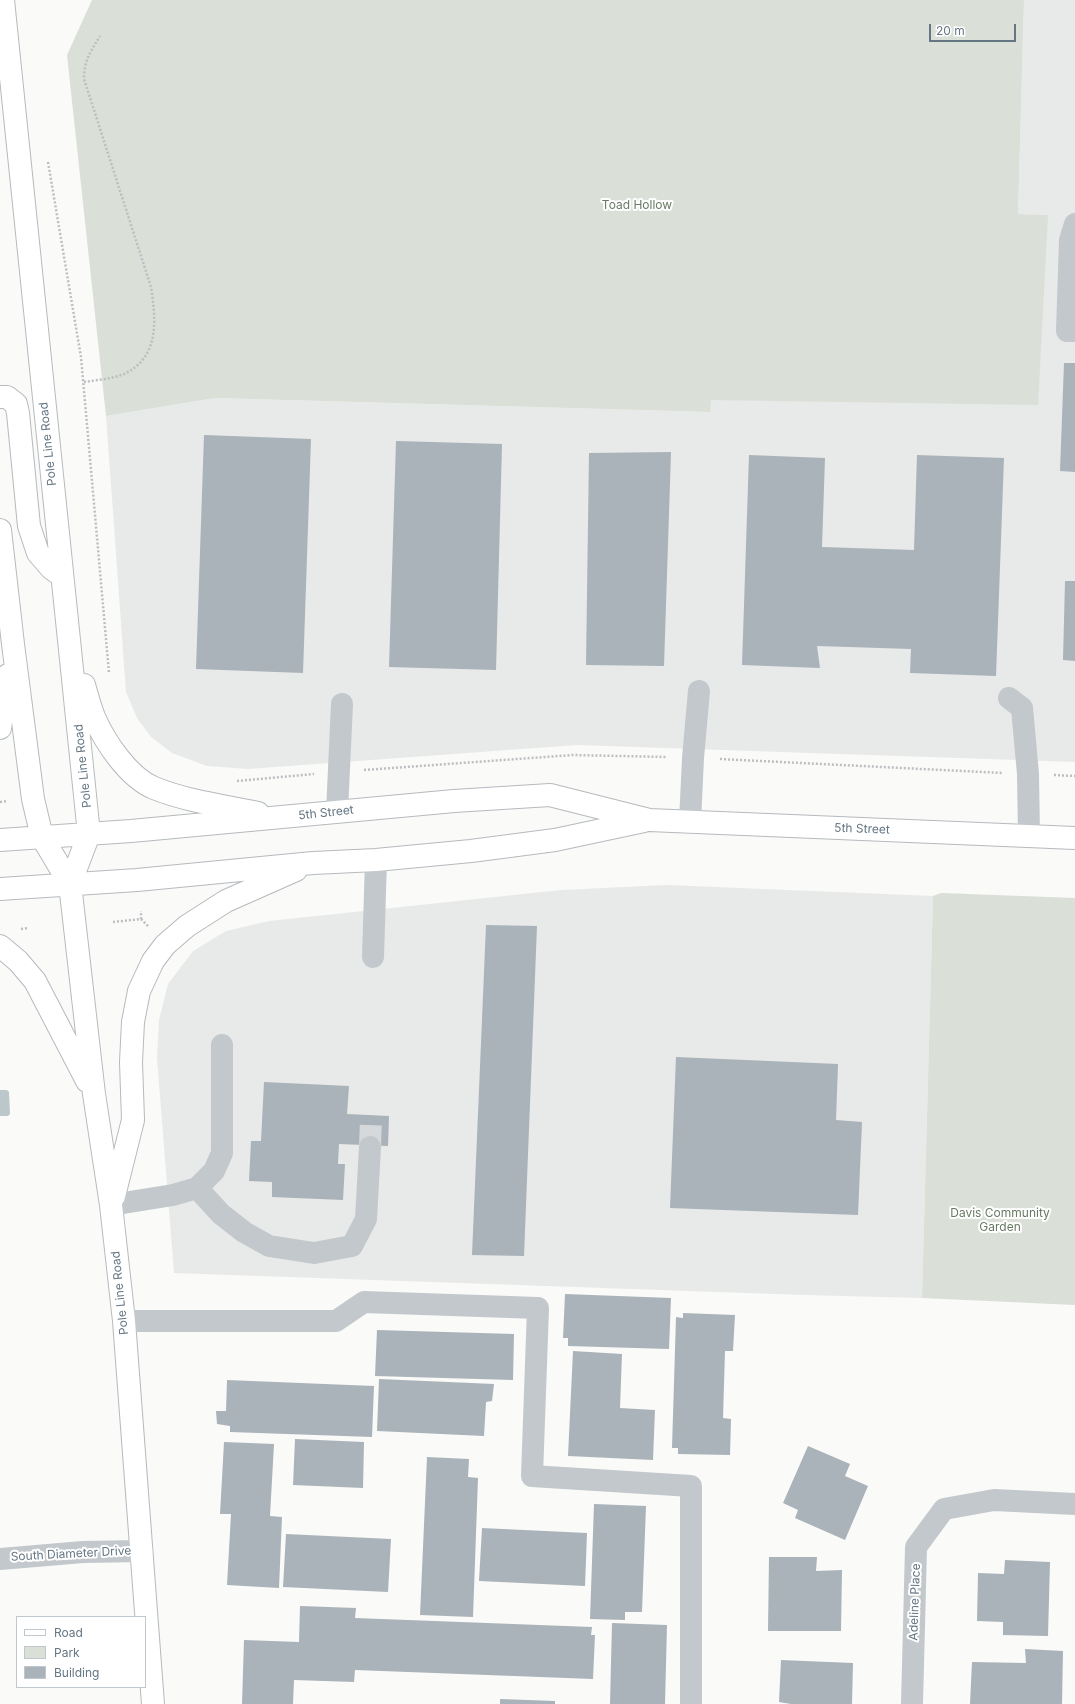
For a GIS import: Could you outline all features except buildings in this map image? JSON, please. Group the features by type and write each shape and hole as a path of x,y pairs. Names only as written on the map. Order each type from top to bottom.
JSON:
{"main road":[{"name":"Pole Line Road","path":"3,0 89,834 70,884"},
{"path":"0,397 7,397 16,404 29,526 38,554 51,568 62,576"},
{"name":"Pole Line Road","path":"0,530 12,644 32,794 42,837 70,884 94,1094 111,1205 124,1321 153,1704"},
{"path":"69,635 94,716 111,749 137,778 153,788 194,800 283,818"},
{"path":"0,728 12,644"},
{"name":"5th Street","path":"0,840 283,818 454,801 550,795 649,820 1075,838"},
{"name":"5th Street","path":"0,889 137,880 313,863 376,860 470,851 556,840 649,820"},
{"path":"111,1205 133,1120 131,1062 133,1022 140,991 152,961 165,945 187,926 226,901 313,863"},
{"path":"0,946 18,962 35,981 94,1094"}],"street":[{"path":"1073,232 1067,331 1075,331"},
{"path":"690,822 693,758 699,691"},
{"path":"1009,698 1022,708 1028,774 1029,836"},
{"path":"337,812 342,704"},
{"path":"373,957 376,860"},
{"path":"111,1205 173,1195 197,1188 214,1171 222,1153 222,1045"},
{"path":"197,1188 221,1214 244,1232 270,1246 314,1253 352,1246 366,1219 370,1147"},
{"path":"124,1321 336,1321 364,1302 538,1308 532,1476 691,1486 691,1704"},
{"name":"Adeline Place","path":"912,1704 916,1547 944,1509 994,1500 1075,1504"},
{"name":"South Diameter Drive","path":"0,1559 83,1552 142,1550"}],"path":[{"path":"84,382 122,374 133,369 144,358 153,340 155,318 151,287 84,79 84,67 88,55 100,36"},
{"path":"48,159 84,382 109,676"},
{"path":"232,781 573,755 693,758 1075,776"},
{"path":"112,922 142,919 141,911"}],"shaded area":[{"path":"1024,0 1075,0 1075,762 577,745 248,769 207,766 172,753 151,737 137,718 126,692 106,416 215,398 710,412 710,400 1048,215 1018,214"},
{"path":"667,885 933,896 922,1298 174,1273 157,1058 159,1020 168,984 193,951 226,931 269,921 561,890"},
{"path":"0,1090 7,1090 9,1092 10,1114 8,1116 0,1116"}],"green space":[{"name":"Toad Hollow","path":"92,0 1024,0 1018,214 1048,215 1038,405 711,400 710,412 215,398 106,416 67,55"},
{"name":"Davis Community Garden","path":"941,893 1075,898 1075,1305 922,1298 933,896"}],"tunnel":[{"path":"370,1147 371,1118"}]}
